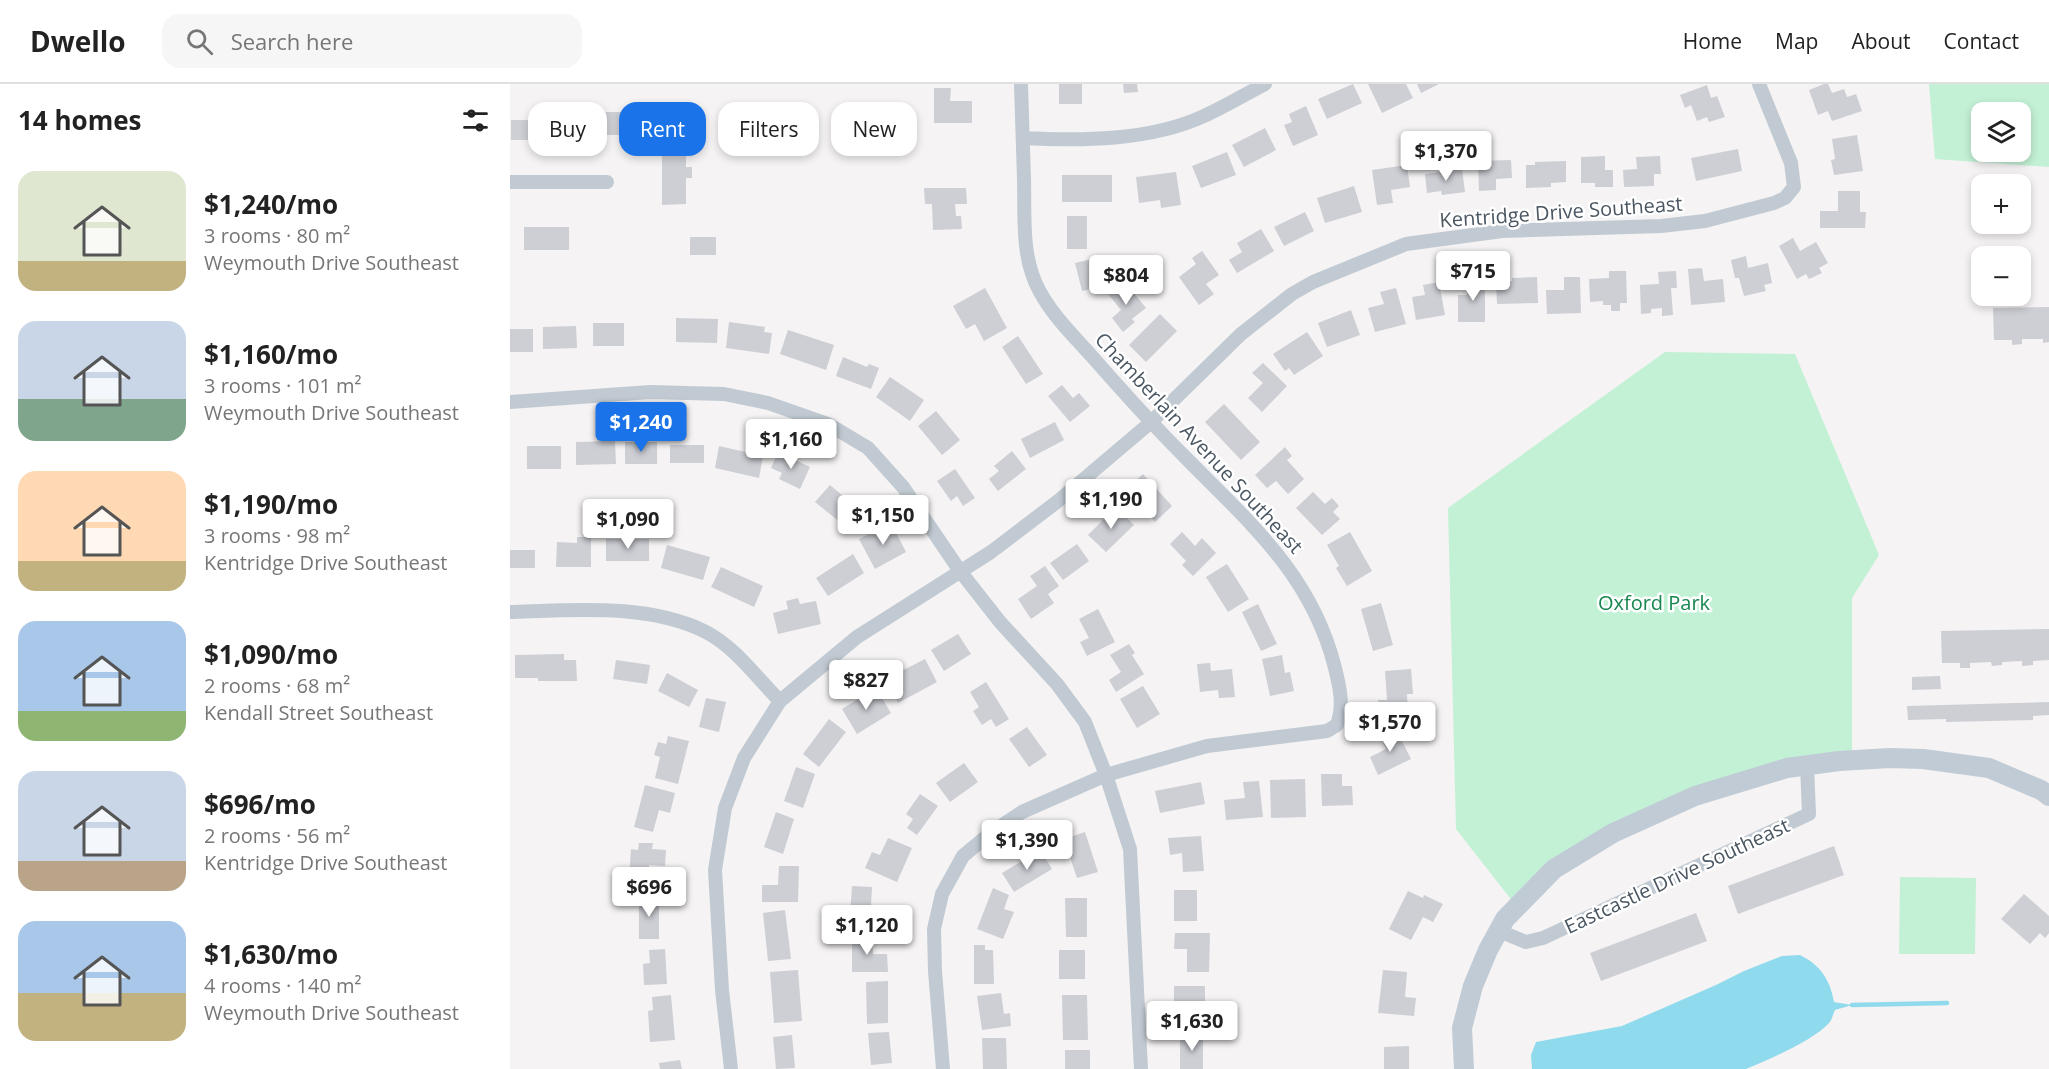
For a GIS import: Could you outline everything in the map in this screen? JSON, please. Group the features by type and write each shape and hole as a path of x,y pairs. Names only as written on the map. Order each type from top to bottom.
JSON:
{"street":[{"name":"Chamberlain Avenue Southeast","path":"1021,84 1026,242 1028,260 1038,289 1054,313 1150,423 1283,559 1320,622 1332,656 1341,694 1341,714 1337,725 1327,731 1207,746 1106,775"},
{"path":"1023,138 1129,137 1167,129 1202,117 1265,84"},
{"name":"Kentridge Drive Southeast","path":"731,1069 722,990 715,870 725,807 744,758 780,701 857,637 991,552 1058,501 1150,423 1241,334 1292,294 1313,282 1406,244 1502,231 1661,226 1705,221 1785,198 1794,187 1791,163 1759,84"},
{"path":"510,182 607,182"},
{"path":"510,402 650,392 713,393 768,403 828,424 868,448 903,488 960,571 1000,622 1057,684 1085,722 1106,775 1130,849 1141,1069"},
{"path":"510,612 572,610 633,612 658,615 680,622 706,633 730,649 780,701"},
{"path":"1464,1069 1462,1028 1473,987 1488,950 1505,919 1554,869 1613,833 1695,796 1787,768 1839,761 1923,759 1989,768 2041,790 2049,796"},
{"name":"Eastcastle Drive Southeast","path":"1499,931 1526,942 1543,938 1809,814 1807,765"},
{"path":"943,1069 934,929 942,894 963,856 992,832 1022,812 1106,775"}],"green space":[{"path":"1929,84 2049,84 2049,167 1978,162 2031,162 2031,102 1971,102 1971,162 1935,159"},
{"name":"Oxford Park","path":"1665,352 1795,354 1879,555 1852,598 1852,760 1807,765 1613,833 1517,907 1456,829 1448,508"},
{"path":"1900,877 1976,878 1975,954 1899,954"}],"water":[{"path":"1800,955 1813,963 1823,974 1830,986 1834,1002 1852,1005 1835,1010 1829,1023 1813,1036 1746,1069 1532,1069 1531,1055 1536,1042 1622,1026 1744,971 1782,956"}],"building":[{"path":"1059,84 1082,84 1082,104 1059,104"},
{"path":"1123,84 1137,84 1138,92 1124,93"},
{"path":"1353,84 1362,103 1327,119 1318,99"},
{"path":"1368,84 1406,84 1413,98 1382,113"},
{"path":"1417,84 1439,84 1421,93"},
{"path":"1828,84 1832,93 1844,89 1847,97 1856,94 1862,111 1832,121 1828,111 1818,115 1809,90"},
{"path":"1707,85 1711,98 1717,96 1725,117 1709,122 1707,117 1697,121 1691,105 1685,108 1680,95"},
{"path":"934,88 951,88 950,101 972,101 972,123 934,123"},
{"path":"1306,106 1318,135 1293,146 1284,125 1292,122 1289,114"},
{"path":"607,112 619,112 619,135 607,135"},
{"path":"511,120 528,120 528,140 511,140"},
{"path":"1265,128 1276,150 1244,167 1232,145"},
{"path":"1857,135 1863,171 1834,175 1831,160 1835,159 1832,139"},
{"path":"1738,149 1742,171 1696,181 1691,158"},
{"path":"1227,152 1236,175 1201,188 1192,166"},
{"path":"662,156 686,156 686,167 692,167 692,178 686,178 686,204 662,205"},
{"path":"1605,156 1605,170 1613,170 1613,187 1595,187 1595,183 1581,183 1581,157"},
{"path":"1660,156 1661,174 1654,174 1654,186 1624,187 1623,170 1637,169 1636,157"},
{"path":"1511,160 1512,178 1496,179 1496,190 1479,191 1478,161"},
{"path":"1566,161 1566,182 1551,183 1551,187 1526,188 1526,165 1535,165 1535,162"},
{"path":"1407,165 1410,187 1391,190 1393,203 1377,205 1372,170"},
{"path":"1462,169 1465,192 1442,195 1441,191 1427,193 1425,174"},
{"path":"1176,172 1181,205 1161,208 1160,200 1139,203 1136,177"},
{"path":"1062,175 1112,175 1112,202 1062,202"},
{"path":"1354,186 1362,212 1325,223 1317,198"},
{"path":"924,188 966,188 967,204 955,204 956,216 961,216 962,229 933,230 932,204 925,204"},
{"path":"1838,191 1860,191 1860,212 1866,212 1865,228 1820,228 1820,211 1838,211"},
{"path":"1305,212 1314,231 1284,246 1274,227"},
{"path":"1067,216 1087,216 1087,249 1067,249"},
{"path":"524,227 569,227 569,250 524,250"},
{"path":"1261,229 1274,251 1237,273 1229,260 1242,252 1237,243"},
{"path":"690,237 716,237 716,255 690,255"},
{"path":"1793,238 1800,251 1816,242 1828,263 1819,268 1822,273 1809,279 1806,274 1797,279 1779,246"},
{"path":"1202,251 1219,275 1206,284 1214,294 1199,305 1179,277 1196,264 1192,258"},
{"path":"1108,255 1115,283 1082,291 1075,263"},
{"path":"1746,256 1748,268 1768,263 1772,283 1764,285 1766,291 1744,296 1739,278 1735,278 1731,260"},
{"path":"1702,268 1704,281 1723,279 1725,302 1691,305 1688,269"},
{"path":"1609,271 1626,271 1627,303 1620,303 1620,311 1611,311 1611,305 1603,305 1603,301 1590,302 1589,279 1609,278"},
{"path":"1676,271 1677,288 1671,288 1673,315 1662,316 1662,308 1651,309 1651,313 1641,314 1640,285 1659,284 1658,272"},
{"path":"1467,277 1485,277 1485,322 1458,322 1458,295 1467,295"},
{"path":"1537,277 1538,303 1497,304 1496,282 1512,281 1512,278"},
{"path":"1564,277 1580,277 1581,313 1547,314 1546,290 1564,290"},
{"path":"1124,281 1146,308 1132,319 1135,322 1123,332 1112,318 1121,310 1108,294"},
{"path":"1439,282 1445,315 1416,320 1412,297 1425,295 1423,285"},
{"path":"985,288 1007,328 984,341 975,324 966,329 953,306"},
{"path":"1396,288 1406,324 1375,332 1368,308 1384,304 1380,292"},
{"path":"2049,307 2049,342 2043,343 2043,339 2022,339 2022,344 2012,345 2012,340 1994,340 1993,308"},
{"path":"1351,310 1360,335 1327,347 1318,323"},
{"path":"1160,314 1177,331 1146,362 1129,345"},
{"path":"676,318 718,319 717,343 676,342"},
{"path":"729,322 765,327 764,332 772,333 769,354 726,348"},
{"path":"593,323 624,323 624,346 593,346"},
{"path":"576,326 577,348 543,349 543,327"},
{"path":"510,329 533,329 533,352 510,352"},
{"path":"788,330 834,345 826,370 780,354"},
{"path":"1307,332 1323,356 1294,375 1289,368 1285,371 1273,354"},
{"path":"1018,336 1043,374 1026,384 1002,347"},
{"path":"843,357 867,367 869,364 879,368 871,389 836,376"},
{"path":"1263,363 1287,386 1262,412 1248,398 1263,383 1252,373"},
{"path":"890,377 924,400 910,421 876,397"},
{"path":"1062,385 1073,398 1079,393 1090,406 1070,422 1048,396"},
{"path":"1224,404 1260,442 1241,460 1205,422"},
{"path":"936,411 960,440 942,455 918,426"},
{"path":"1055,422 1064,440 1030,458 1021,439"},
{"path":"615,441 616,464 576,465 576,442"},
{"path":"625,442 657,442 657,464 625,464"},
{"path":"670,445 704,445 704,463 670,463"},
{"path":"527,446 561,446 561,469 527,469"},
{"path":"719,446 763,456 759,478 715,468"},
{"path":"1285,447 1292,456 1287,460 1304,479 1288,494 1276,481 1267,488 1255,475"},
{"path":"1012,451 1026,469 998,491 989,479 999,471 994,466"},
{"path":"778,452 810,467 800,489 779,479 782,473 771,468"},
{"path":"955,469 975,498 963,506 957,496 951,501 937,481"},
{"path":"1143,474 1172,506 1155,522 1148,514 1144,518 1130,503 1134,499 1125,490"},
{"path":"830,485 855,506 841,523 815,502"},
{"path":"1313,492 1325,504 1332,498 1339,506 1333,512 1340,519 1322,535 1296,508"},
{"path":"1116,507 1134,525 1106,552 1088,535"},
{"path":"891,523 906,552 875,569 859,539"},
{"path":"1182,532 1195,546 1202,538 1216,553 1193,576 1182,565 1186,561 1170,544"},
{"path":"1350,532 1372,571 1347,586 1336,568 1339,566 1327,545"},
{"path":"577,537 591,537 591,567 556,567 557,542 577,543"},
{"path":"606,539 649,539 649,561 606,561"},
{"path":"1077,544 1089,561 1063,580 1050,563"},
{"path":"667,545 710,557 703,580 661,568"},
{"path":"510,550 535,550 535,568 510,568"},
{"path":"853,554 864,573 828,596 816,578"},
{"path":"1227,564 1249,599 1228,612 1206,577"},
{"path":"1045,566 1059,586 1048,594 1054,603 1031,619 1018,599 1037,586 1030,576"},
{"path":"721,567 763,586 754,607 711,587"},
{"path":"798,598 800,604 816,601 821,624 778,634 773,613 788,609 786,601"},
{"path":"1381,603 1393,645 1373,651 1361,609"},
{"path":"1258,604 1277,644 1261,651 1242,612"},
{"path":"1098,609 1115,642 1087,656 1080,642 1089,638 1079,619"},
{"path":"2049,629 2049,660 2033,661 2033,665 2022,666 2022,661 2002,662 2002,665 1992,666 1991,662 1970,663 1970,668 1960,668 1960,663 1942,663 1941,631"},
{"path":"958,634 971,654 944,671 931,650"},
{"path":"1129,644 1135,653 1132,655 1144,674 1116,692 1109,680 1121,672 1110,655"},
{"path":"564,654 564,660 576,660 577,681 538,681 538,678 515,678 515,655"},
{"path":"1282,655 1285,673 1290,672 1294,691 1270,696 1262,659"},
{"path":"925,659 937,682 898,703 886,679"},
{"path":"616,660 650,665 647,684 613,679"},
{"path":"1210,663 1211,671 1232,669 1235,697 1219,698 1218,690 1200,692 1197,664"},
{"path":"1411,669 1413,694 1407,694 1408,714 1379,716 1378,700 1387,700 1385,671"},
{"path":"667,673 698,690 689,707 658,691"},
{"path":"1940,676 1941,689 1912,690 1912,677"},
{"path":"986,682 1009,719 996,727 991,719 982,725 973,711 979,707 970,692"},
{"path":"1143,686 1160,714 1137,728 1120,699"},
{"path":"876,688 891,713 857,734 842,709"},
{"path":"706,698 726,702 719,732 699,727"},
{"path":"2049,702 2049,715 2033,716 2033,720 1946,722 1946,719 1908,720 1907,706"},
{"path":"829,719 846,732 819,767 803,754"},
{"path":"1027,727 1047,755 1029,767 1009,739"},
{"path":"1396,729 1411,759 1378,775 1370,757 1386,749 1380,736"},
{"path":"668,736 689,741 678,784 655,778 660,757 654,755 658,742 666,744"},
{"path":"964,763 978,782 950,802 936,783"},
{"path":"796,767 815,774 803,808 784,801"},
{"path":"1321,774 1342,774 1342,786 1352,786 1353,805 1322,806"},
{"path":"1305,779 1306,817 1271,818 1270,780"},
{"path":"1259,781 1263,817 1226,820 1224,800 1245,798 1243,782"},
{"path":"1201,782 1205,804 1160,813 1155,791"},
{"path":"645,785 675,793 670,813 659,810 653,832 634,827"},
{"path":"920,794 938,806 917,835 907,828 913,819 906,814"},
{"path":"776,812 794,819 783,854 764,847"},
{"path":"1085,832 1098,872 1077,878 1064,839"},
{"path":"1201,836 1204,871 1183,872 1182,853 1170,855 1168,838"},
{"path":"888,838 912,848 897,882 865,868 872,852 880,855"},
{"path":"639,843 653,843 652,849 666,850 665,866 649,865 648,882 629,881 631,849 638,850"},
{"path":"1834,846 1844,875 1738,914 1728,886"},
{"path":"1040,850 1052,869 1014,892 1002,873"},
{"path":"779,866 799,866 798,902 762,902 762,885 778,885"},
{"path":"852,886 872,887 871,906 884,907 883,923 867,922 868,916 850,915"},
{"path":"993,888 1009,895 1004,909 1014,912 1003,939 977,929"},
{"path":"1174,890 1197,890 1197,921 1174,921"},
{"path":"1408,891 1423,898 1424,895 1443,904 1433,922 1423,917 1411,940 1389,929"},
{"path":"2024,894 2049,916 2049,933 2045,938 2040,933 2030,944 2001,919"},
{"path":"639,898 659,898 659,939 639,939"},
{"path":"1065,898 1087,898 1087,937 1066,937"},
{"path":"785,910 791,959 768,961 763,913"},
{"path":"1696,913 1707,941 1601,981 1590,953"},
{"path":"1175,933 1210,933 1209,972 1187,972 1187,949 1174,949"},
{"path":"872,935 873,954 887,954 888,972 852,972 852,936"},
{"path":"974,945 985,945 985,950 993,950 994,984 974,984"},
{"path":"665,949 667,984 644,985 643,964 650,963 649,950"},
{"path":"1059,950 1085,950 1085,979 1059,979"},
{"path":"798,970 802,1021 774,1023 770,972"},
{"path":"1383,970 1407,972 1405,997 1416,998 1414,1016 1378,1013"},
{"path":"888,981 888,1023 867,1024 866,982"},
{"path":"1174,986 1205,986 1205,1023 1184,1023 1184,1006 1174,1006"},
{"path":"1001,993 1004,1014 1010,1013 1011,1026 982,1030 977,996"},
{"path":"671,995 675,1040 650,1042 648,1011 653,1010 652,997"},
{"path":"1062,995 1087,995 1088,1040 1063,1040"},
{"path":"889,1032 892,1063 871,1065 868,1033"},
{"path":"792,1035 795,1068 776,1069 773,1037"},
{"path":"1180,1036 1203,1036 1203,1069 1180,1069"},
{"path":"982,1038 1006,1038 1007,1069 983,1069"},
{"path":"1409,1046 1409,1069 1384,1069 1384,1047"},
{"path":"1065,1050 1090,1050 1090,1069 1065,1069"},
{"path":"680,1060 682,1069 660,1069 659,1063"}],"waterway":[{"path":"1852,1005 1947,1003"}]}
